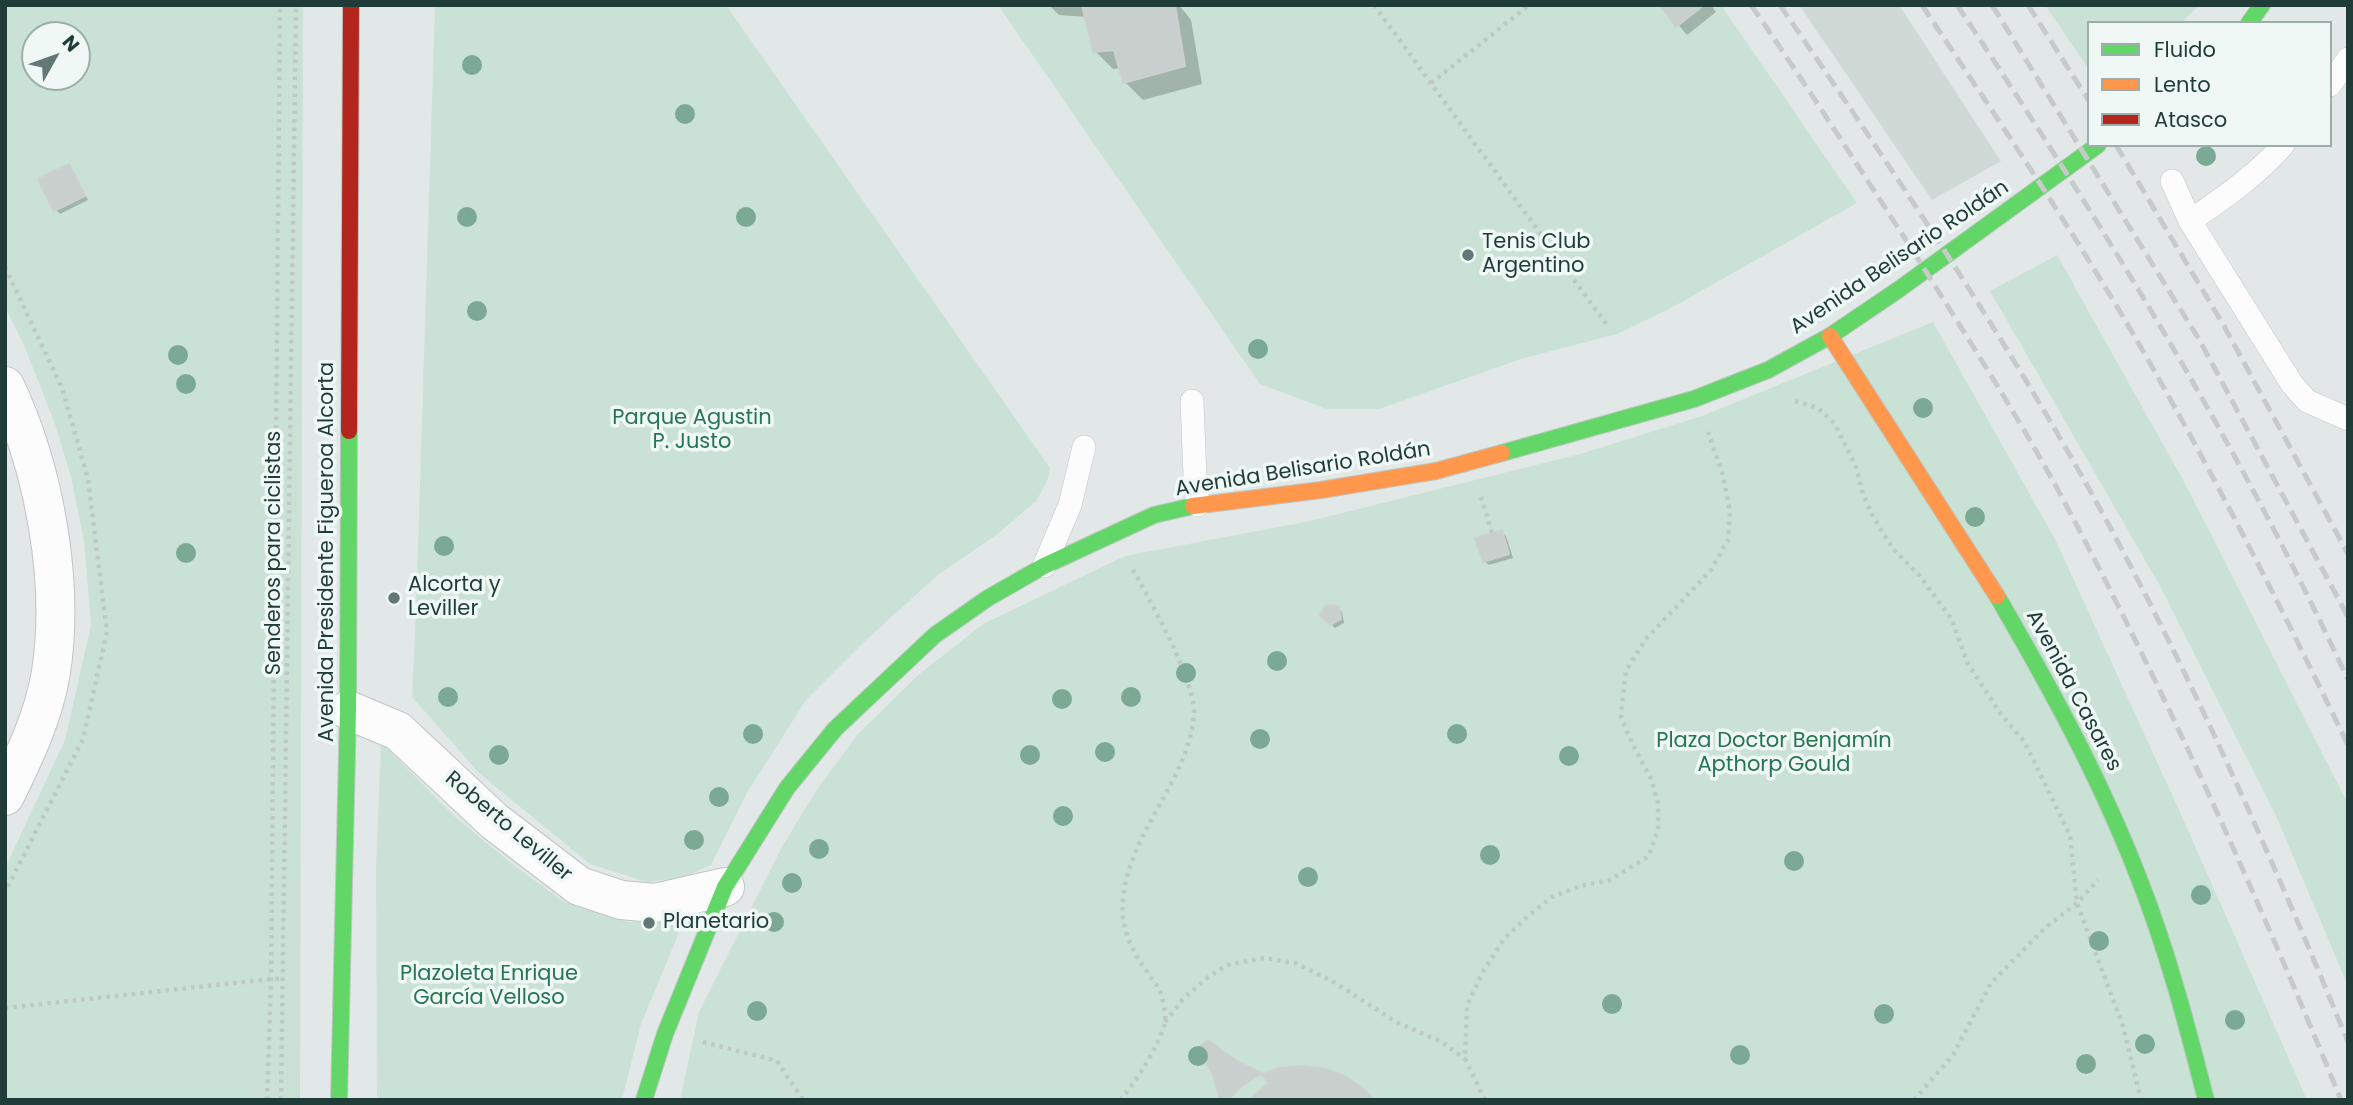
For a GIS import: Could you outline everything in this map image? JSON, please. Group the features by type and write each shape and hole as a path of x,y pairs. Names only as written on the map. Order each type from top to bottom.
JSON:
{"street":[{"name":"Avenida Presidente Figueroa Alcorta","path":"340,1100 348,710 351,5"},
{"path":"2250,21 2262,5"},
{"name":"Avenida Belisario Roldán","path":"644,1100 665,1034 725,887 787,788 835,729 935,635 988,598 1044,566 1154,515 1198,505 1321,490 1436,471 1621,422 1768,370 1830,336 1898,290 2095,147"},
{"name":"Avenida Casares","path":"1830,336 2014,622 2099,786 2127,848 2159,931 2186,1019 2206,1100"},
{"path":"5,386 19,417 38,474 50,540 55,621 51,673 32,741 5,796"},
{"name":"Roberto Leviller","path":"348,710 398,730 494,821 579,886 621,900 655,903 725,887"}],"lane":[{"path":"2332,82 2348,60"},
{"path":"2190,221 2241,185 2281,147"},
{"path":"2172,181 2190,221 2292,384 2307,401 2348,419"},
{"path":"1192,401 1198,505"},
{"path":"1044,566 1070,505 1084,447"}],"path":[{"name":"Senderos para ciclistas","path":"267,1100 271,979 279,5"},
{"path":"281,1100 296,5"},
{"path":"1374,5 1609,328"},
{"path":"1431,83 1529,5"},
{"path":"1465,1059 1467,1005 1483,972 1504,939 1552,898 1580,886 1610,880 1649,856 1658,830 1658,803 1651,779 1621,717 1626,671 1645,640 1711,570 1728,540 1730,511 1722,472 1694,398"},
{"path":"1785,399 1818,408 1835,424 1856,467 1872,517 1893,549 1920,576 1952,620 1967,662 2000,713 2024,741 2070,835 2077,903 2123,1026 2141,1100"},
{"path":"1709,435 1716,427"},
{"path":"1115,532 1125,556 1155,609 1188,686 1194,710 1190,739 1133,856 1123,897 1122,920 1130,944 1159,989 1165,1023"},
{"path":"5,892 83,739 98,669"},
{"path":"1914,1100 1952,1055 1991,983 2046,927 2077,903 2127,848"},
{"path":"1120,1100 1134,1085 1165,1023 1184,998 1227,965 1264,958 1295,963 1323,976 1396,1022 1442,1042 1465,1059 1485,1100"},
{"path":"5,1008 282,979"},
{"path":"665,1034 777,1061 803,1100"}],"shaded area":[{"path":"1799,5 1899,5 2001,161 1932,200"}],"green space":[{"path":"5,5 303,5 300,1100 5,1100 5,868 65,740 91,625 84,541 71,477 55,424 24,345 5,307"},
{"name":"Parque Agustin P. Justo","path":"435,5 726,5 1050,468 1047,482 1036,501 999,533 939,574 866,640 806,700 748,791 711,865 684,877 647,882 590,864 480,774 412,697"},
{"name":"Tenis Club Argentino","path":"998,5 1721,5 1857,203 1671,308 1617,334 1521,359 1379,409 1327,409 1260,384"},
{"path":"2045,5 2200,5 2183,21 2087,21 2087,67"},
{"path":"2057,255 2188,489 2348,804 2348,986 2276,816 2160,586 1990,291"},
{"name":"Plaza Doctor Benjamín Apthorp Gould","path":"1933,322 2056,541 2307,1100 680,1100 699,1012 783,845 818,788 858,734 917,676 983,624 1125,556 1310,521 1580,454 1702,416"},
{"name":"Plazoleta Enrique García Velloso","path":"381,742 453,815 564,902 629,922 685,918 641,1024 622,1100 377,1100 376,871"}],"building":[{"path":"1082,5 1175,5 1185,66 1123,83 1114,50 1093,52"},
{"path":"1660,5 1704,5 1676,27"},
{"path":"69,164 85,196 54,211 38,179"},
{"path":"1502,530 1509,554 1483,562 1475,538"},
{"path":"1326,605 1339,606 1341,619 1330,625 1320,615"},
{"path":"1208,1040 1235,1060 1261,1073 1269,1083 1249,1100 1220,1100 1213,1075 1198,1048"},
{"path":"1303,1066 1326,1069 1347,1077 1374,1100 1228,1100 1257,1076 1279,1068"}],"railway":[{"path":"1751,5 1913,251 2010,407 2065,503 2176,724 2277,948 2341,1100"},
{"path":"1780,5 1978,303 2088,487 2159,622 2226,760 2348,1042"},
{"path":"1922,5 2071,232 2128,325 2206,464 2348,745"},
{"path":"1957,5 2063,168 2166,335 2261,506 2348,680"},
{"path":"1992,5 2200,341 2348,617"},
{"path":"2028,5 2087,98"},
{"path":"2117,147 2224,326 2348,554"}],"traffic: fast":[{"path":"2250,21 2262,5"},
{"path":"1502,453 1694,399 1768,370 1830,336 1898,290 2095,147"},
{"path":"339,1100 348,710 349,431"},
{"path":"644,1100 665,1034 725,887 787,788 835,729 935,635 988,598 1044,566 1154,515 1193,506"},
{"path":"1997,596 2073,733 2123,840 2167,959 2206,1100"}],"traffic: slow":[{"path":"1830,336 1997,596"},
{"path":"1193,506 1321,490 1436,471 1502,453"}],"traffic: jam":[{"path":"349,431 351,5"}],"place":[{"name":"Tenis Club Argentino","path":"1468,255"},
{"name":"Alcorta y Leviller","path":"394,598"},
{"name":"Planetario","path":"649,923"}]}
